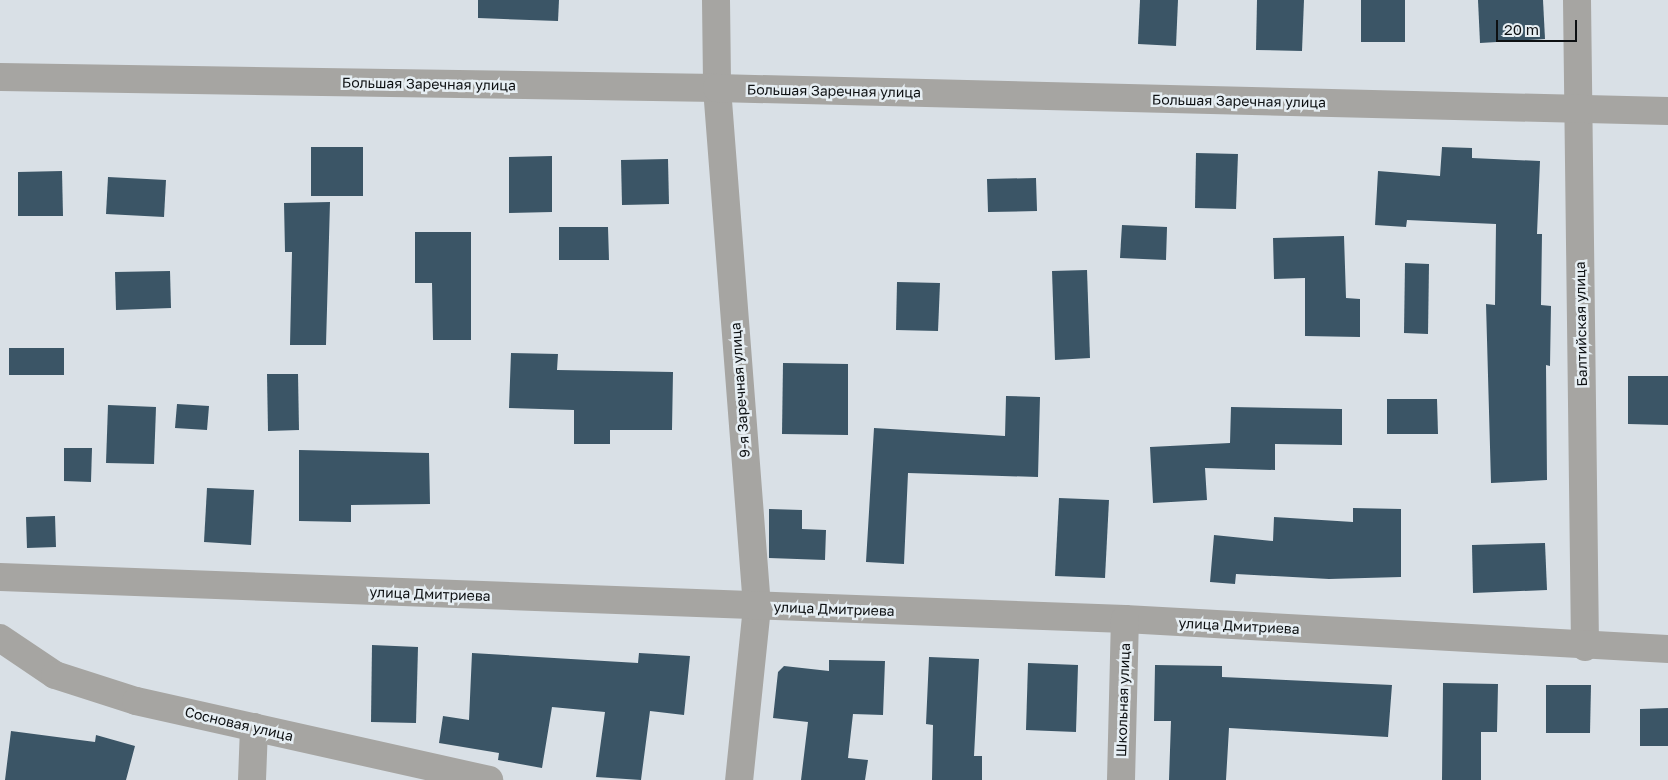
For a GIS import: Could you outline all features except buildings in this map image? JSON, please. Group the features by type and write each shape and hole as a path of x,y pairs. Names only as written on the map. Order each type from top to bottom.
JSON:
{"street":[{"name":"9-я Заречная улица","path":"716,0 717,88 757,606 739,780"},
{"name":"Балтийская улица","path":"1577,0 1585,647"},
{"name":"Большая Заречная улица","path":"0,77 717,88 1668,111"},
{"name":"улица Дмитриева","path":"0,577 1125,619 1585,647 1668,649"},
{"name":"Школьная улица","path":"1121,780 1125,619"},
{"name":"Сосновая улица","path":"0,638 55,675 136,701 489,780"},
{"path":"252,780 254,728"}]}
